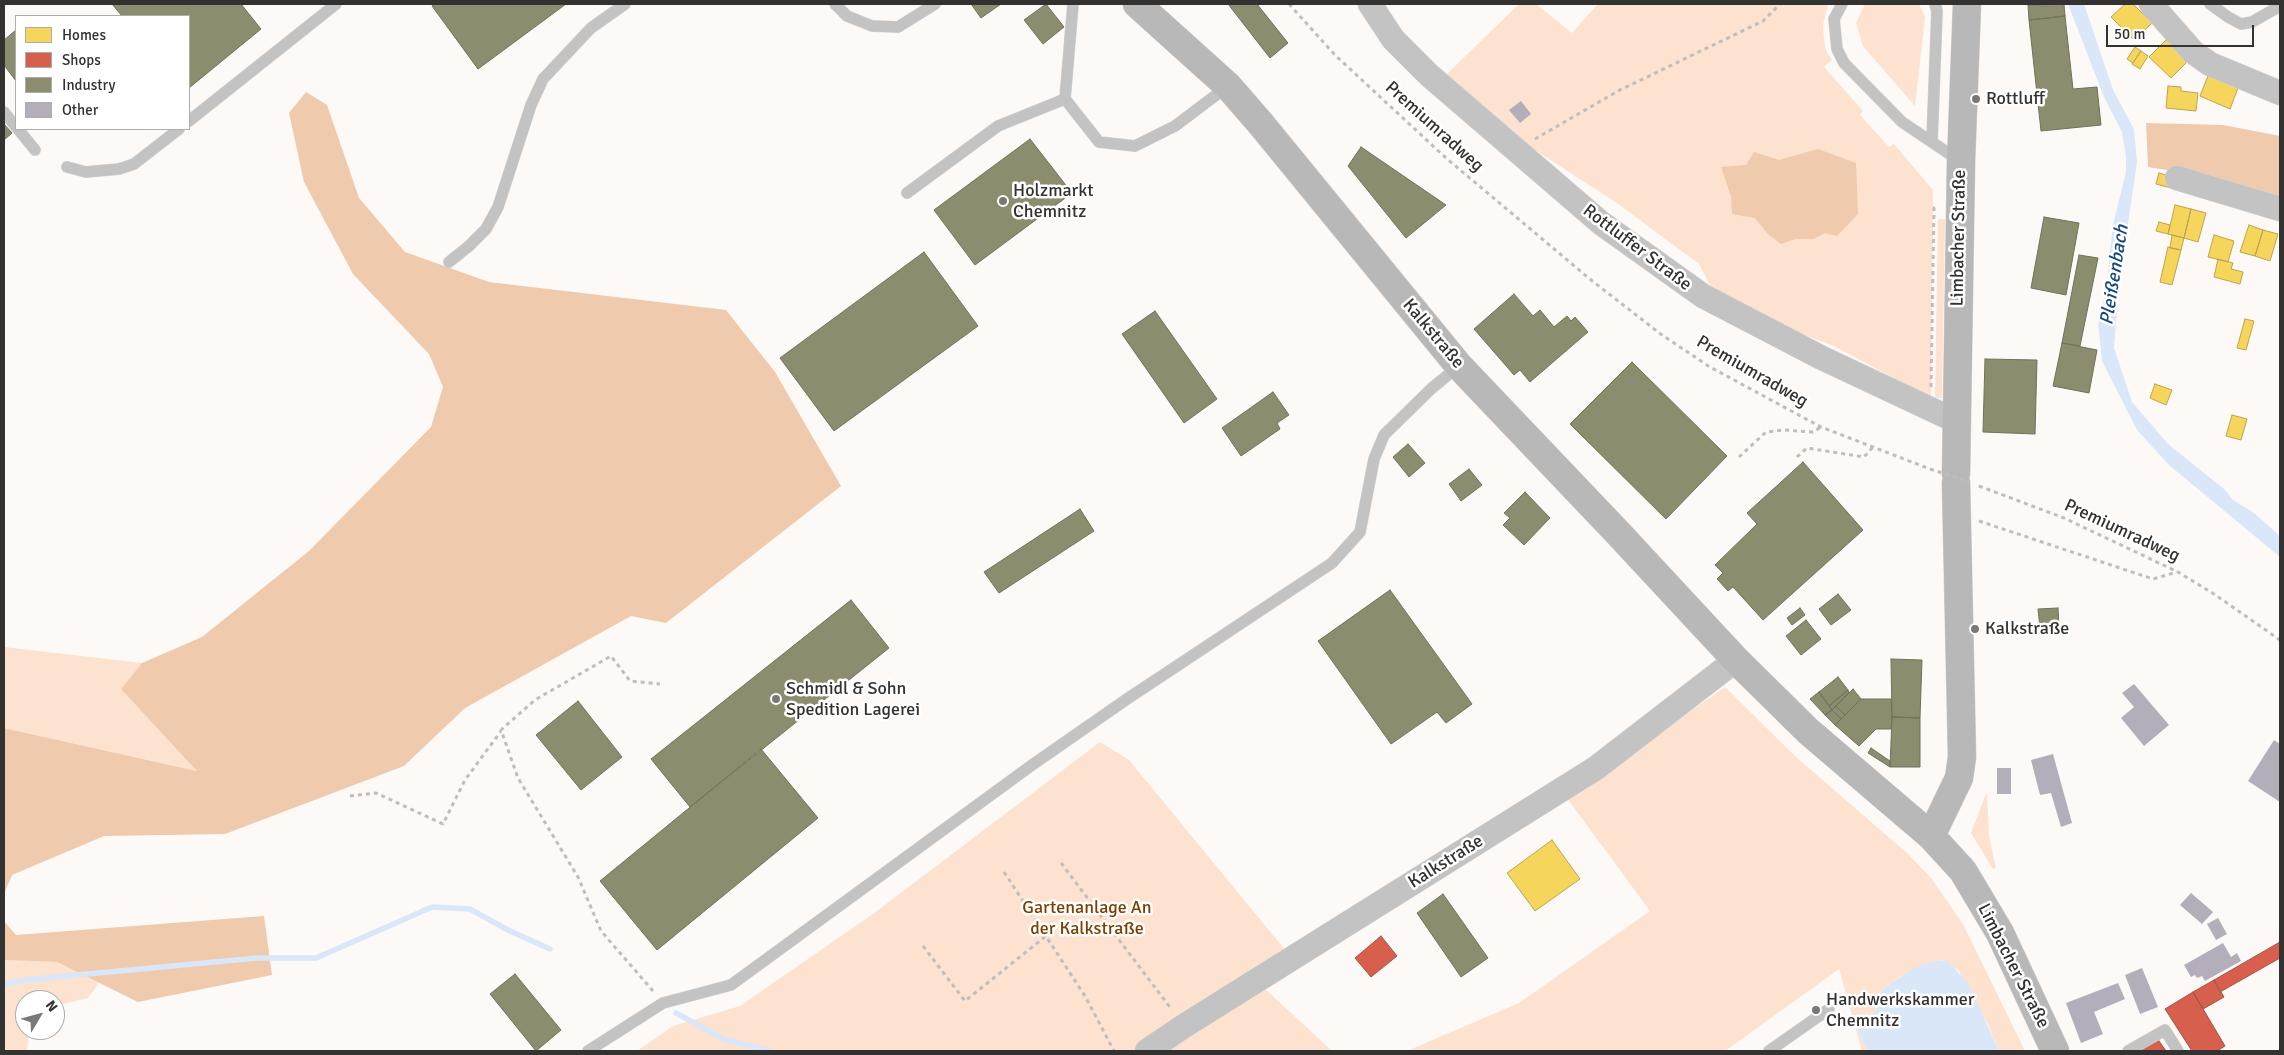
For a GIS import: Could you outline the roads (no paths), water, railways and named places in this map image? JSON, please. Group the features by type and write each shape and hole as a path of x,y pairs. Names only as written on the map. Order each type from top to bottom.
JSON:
{"main road":[{"name":"Kalkstraße","path":"1137,4 1228,86 1459,366 1736,660 1808,731 1931,836"},
{"name":"Limbacher Straße","path":"1967,4 1953,477 1957,514 1962,757 1959,778 1931,836 1963,871 2000,933 2056,1051"}],"street":[{"name":"Rottluffer Straße","path":"1370,4 1393,39 1515,150 1601,223 1702,296 1822,358 1956,421"},
{"path":"2151,4 2194,52 2210,64 2280,94"},
{"path":"2177,178 2280,209"},
{"name":"Kalkstraße","path":"1147,1051 1596,768 1736,660"}],"lane":[{"path":"190,120 336,4"},
{"path":"449,262 486,229 498,207 531,105 543,79 591,28 625,4"},
{"path":"834,4 847,16 872,26 898,27 935,4"},
{"path":"1073,4 1065,100 1099,142 1135,146 1175,126 1228,86"},
{"path":"1842,4 1834,19 1837,49 1844,63 1902,122 1932,140 1961,162"},
{"path":"1932,140 1937,11 1935,4"},
{"path":"2210,4 2241,24 2252,22 2280,6"},
{"path":"907,193 998,126 1065,100"},
{"path":"4,112 15,126"},
{"path":"19,130 35,150"},
{"path":"67,167 86,172 119,169 134,164 178,130"},
{"path":"588,1051 663,1003 731,985 1040,760 1332,563 1360,532 1374,460 1384,436 1432,388 1459,366"},
{"path":"1770,1051 1829,1009"},
{"path":"2128,1051 2165,1030 2178,1051"}],"water":[{"name":"Pleißenbach","path":"2068,4 2084,4 2113,90 2134,129 2137,162 2119,285 2114,348 2132,402 2168,444 2224,489 2233,500 2254,513 2280,536 2280,557 2169,465 2137,430 2102,361 2098,321 2106,292 2113,225 2126,172 2126,156 2122,132 2104,97"},
{"path":"1936,960 1948,961 1968,983 1999,1051 1868,1051 1857,1030 1877,1009 1879,995 1885,987 1914,968"}],"waterway":[{"path":"4,985 24,980 257,958 316,958 432,907 470,909 508,930 550,949"},
{"path":"676,1013 726,1040 770,1051"},
{"path":"1847,1019 1872,1020"}],"place":[{"name":"Rottluff","path":"1976,99"},
{"name":"Holzmarkt Chemnitz","path":"1003,201"},
{"name":"Kalkstraße","path":"1975,629"},
{"name":"Schmidl & Sohn Spedition Lagerei","path":"776,699"},
{"name":"Handwerkskammer Chemnitz","path":"1816,1010"}],"park label":[{"name":"Gartenanlage An der Kalkstraße","path":"1087,918"}]}
